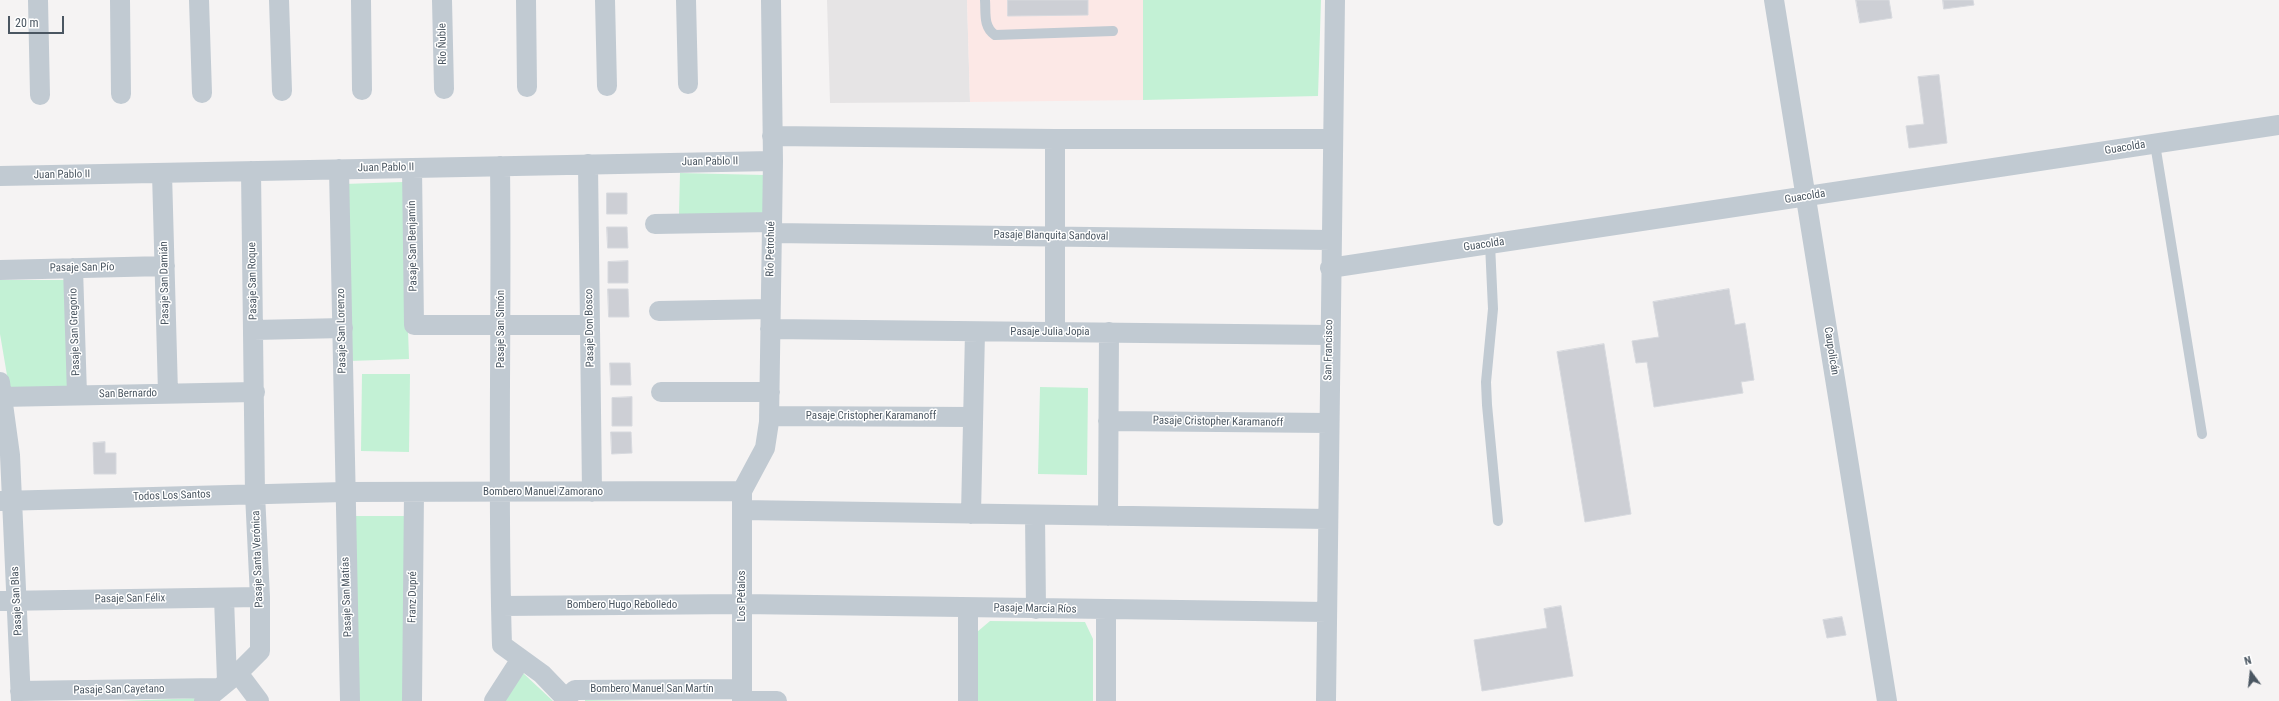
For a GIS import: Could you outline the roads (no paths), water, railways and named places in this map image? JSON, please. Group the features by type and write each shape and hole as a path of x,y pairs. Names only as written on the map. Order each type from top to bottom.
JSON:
{"street":[{"path":"38,0 40,95"},
{"path":"120,0 121,94"},
{"path":"199,0 202,93"},
{"path":"279,0 282,91"},
{"path":"361,0 362,90"},
{"name":"Río Ñuble","path":"442,0 444,88"},
{"path":"526,0 527,87"},
{"path":"605,0 607,86"},
{"path":"686,0 688,84"},
{"name":"Río Petrohué","path":"742,501 765,448 769,416 773,161 771,0"},
{"name":"San Francisco","path":"1326,701 1329,335 1335,0"},
{"name":"Caupolicán","path":"1774,0 1887,701"},
{"name":"Guacolda","path":"1330,268 2279,125"},
{"path":"772,136 1055,139 1332,139"},
{"path":"1055,139 1055,332"},
{"name":"Juan Pablo II","path":"0,176 773,161"},
{"name":"Pasaje Don Bosco","path":"588,164 592,492"},
{"name":"Pasaje San Simón","path":"500,166 502,325 499,492 502,645 520,659"},
{"name":"Pasaje San Benjamín","path":"412,168 414,325 502,325"},
{"name":"Pasaje San Lorenzo","path":"339,169 343,328 344,492"},
{"name":"Pasaje San Roque","path":"251,171 255,392"},
{"name":"Pasaje San Damián","path":"162,173 168,393"},
{"name":"Pasaje Blanquita Sandoval","path":"655,224 1055,236 1331,240"},
{"name":"Pasaje San Pío","path":"0,270 165,266"},
{"name":"Pasaje San Gregorio","path":"73,268 77,395"},
{"path":"659,311 770,309"},
{"path":"502,325 590,324"},
{"path":"254,330 343,328"},
{"name":"Pasaje Julia Jopia","path":"770,328 974,332 1329,335"},
{"path":"972,514 974,332"},
{"path":"1108,516 1109,332"},
{"name":"San Bernardo","path":"1,392 77,395 255,392"},
{"name":"Pasaje San Blas","path":"1,392 10,456 6,501 9,601 20,696"},
{"name":"Pasaje Santa Verónica","path":"204,701 260,651 260,597 255,494 255,392"},
{"path":"661,392 770,392"},
{"name":"Pasaje Cristopher Karamanoff","path":"769,416 973,417"},
{"name":"Pasaje Cristopher Karamanoff","path":"1108,421 1329,423"},
{"name":"Bombero Manuel Zamorano","path":"344,492 592,492 972,514 1328,519"},
{"name":"Todos Los Santos","path":"6,501 344,492"},
{"name":"Pasaje San Matías","path":"344,492 350,701"},
{"name":"Franz Dupré","path":"412,701 414,492"},
{"name":"Los Pétalos","path":"742,501 742,697"},
{"path":"1035,515 1036,609"},
{"name":"Pasaje San Félix","path":"9,601 260,597"},
{"path":"224,598 228,680 259,701"},
{"name":"Bombero Hugo Rebolledo","path":"501,606 742,604"},
{"name":"Pasaje Marcia Ríos","path":"742,604 968,609 1327,612"},
{"path":"968,609 968,701"},
{"path":"1106,610 1106,701"},
{"path":"494,701 520,659 542,674 567,700"},
{"name":"Pasaje San Cayetano","path":"20,696 108,696 228,680"},
{"name":"Bombero Manuel San Martín","path":"567,700 575,690 654,695 742,697 777,701"}],"lane":[{"path":"985,0 986,25 990,32 995,35 1113,31"},
{"path":"2155,144 2202,434"},
{"path":"1490,244 1493,309 1486,382 1498,521"}]}
